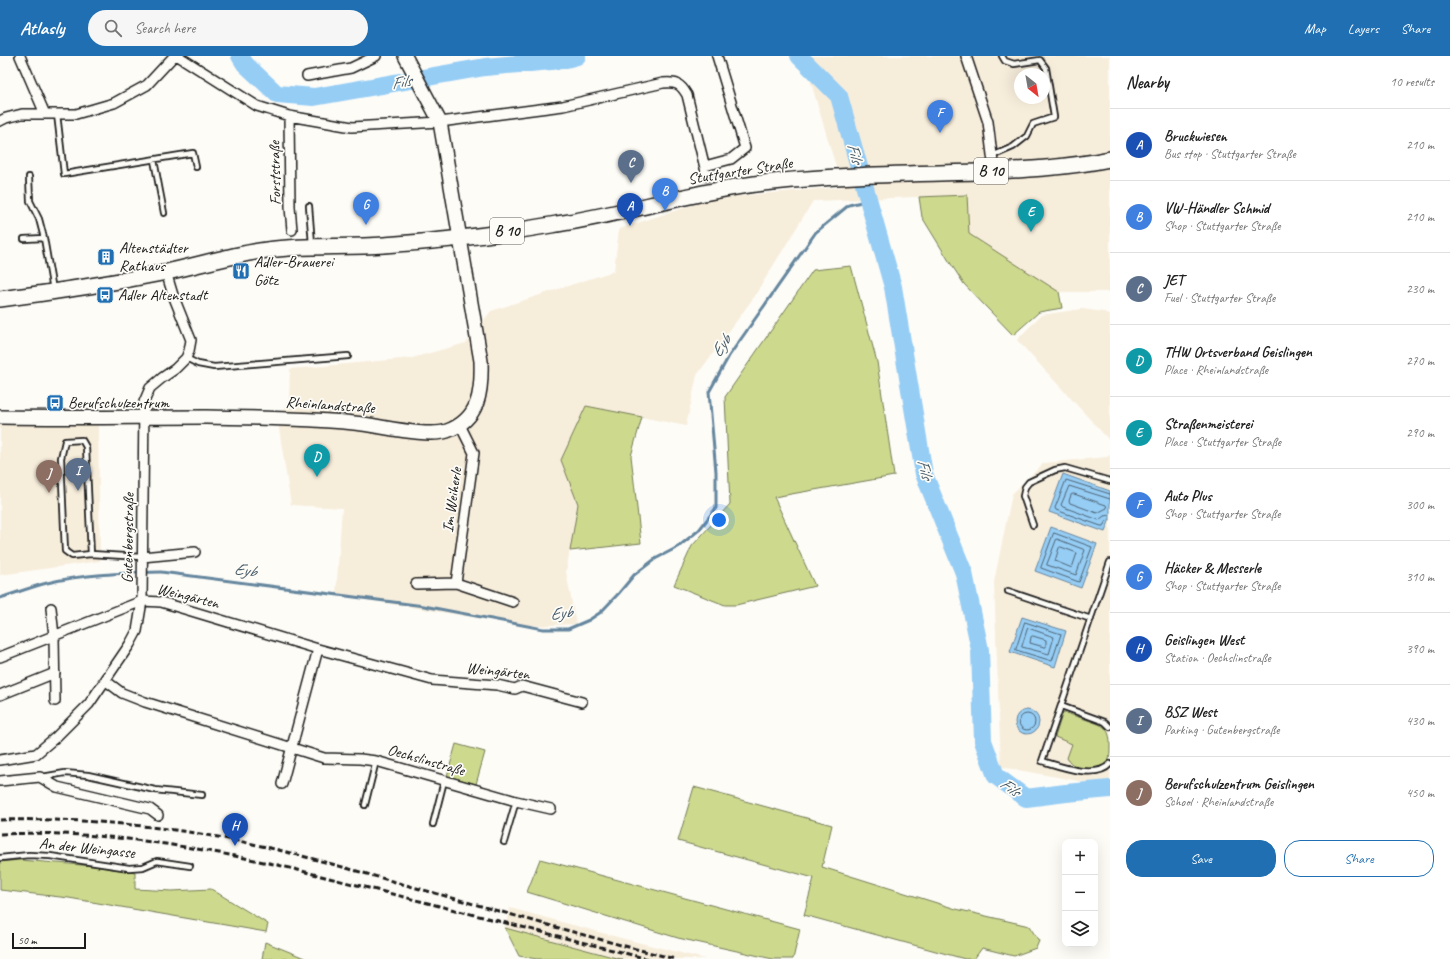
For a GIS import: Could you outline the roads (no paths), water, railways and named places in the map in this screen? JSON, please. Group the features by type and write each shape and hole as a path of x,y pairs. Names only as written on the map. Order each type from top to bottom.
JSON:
{"main road":[{"name":"Rheinlandstraße","path":"0,417 317,419 374,425 426,433 446,431 460,425 468,418 475,407 480,394 480,361 440,122 406,58"},
{"name":"Stuttgarter Straße","path":"0,298 53,292 166,272 261,250 383,245 459,238 590,219 741,186 773,182 901,175 993,164 1072,166 1110,159"}],"street":[{"path":"20,56 45,114"},
{"path":"0,121 22,114 76,114 114,103 147,85 174,56"},
{"path":"178,56 257,106 289,116 352,127 440,122 563,106 662,83 675,82 683,88 687,95 705,166 706,176"},
{"path":"306,76 351,68 376,56"},
{"path":"705,166 731,159 745,148 717,56"},
{"path":"966,56 988,122 993,164"},
{"name":"Forststraße","path":"289,116 290,207 292,230"},
{"path":"166,272 173,295 191,340 186,358"},
{"name":"Gutenbergstraße","path":"0,760 36,754 56,737 89,704 106,681 137,631 142,596 144,402 150,388 175,369 186,358"},
{"name":"Im Weiherle","path":"456,583 474,452 460,425"},
{"path":"142,560 195,552"},
{"path":"416,584 456,583 513,602"},
{"name":"Weingärten","path":"0,657 54,636 142,596 318,649 432,680 497,685 515,689 522,686 582,702"},
{"path":"51,608 54,636 55,700"},
{"path":"282,784 318,649"},
{"path":"0,695 55,673"},
{"name":"Oechslinstraße","path":"106,681 122,693 145,702 324,758 376,761 516,801 551,809"},
{"path":"0,781 40,777 57,787 150,809 158,815"}],"lane":[{"path":"993,164 1027,136 1033,124 1054,117 1046,68 1040,60 1014,64 1005,60 1002,56"},
{"path":"57,114 64,174 193,153 196,167"},
{"path":"154,160 164,213"},
{"path":"29,177 30,201 39,219 44,238 53,292"},
{"path":"309,206 313,247"},
{"path":"24,239 44,238"},
{"path":"186,358 198,364 214,367 348,356"},
{"path":"91,554 86,447 82,440 65,441 61,458 65,551 72,556 91,554 142,560"},
{"path":"1033,525 1023,496 1025,487 1029,482 1056,470 1065,468 1110,481"},
{"path":"1110,562 1042,761 1070,770 1093,772 1106,769 1110,764"},
{"path":"1008,591 1091,619"},
{"path":"1061,706 1105,722 1110,727"},
{"path":"365,805 376,761"},
{"path":"40,777 65,773 88,775 155,790 202,795"},
{"path":"433,824 444,781"},
{"path":"504,842 516,801"},
{"name":"An der Weingasse","path":"0,858 29,854 129,868 143,867 157,861 190,866"}],"water":[{"path":"1063,474 1110,491 1110,519 1105,532 1049,512"},
{"path":"1051,527 1097,544 1081,588 1035,571"},
{"path":"1022,617 1066,631 1055,667 1010,652"},
{"path":"1027,710 1036,713 1039,722 1036,731 1027,734 1018,731 1015,722 1018,713"}],"waterway":[{"name":"Fils","path":"240,56 245,64 277,94 314,97 485,67 562,60 577,56"},
{"name":"Fils","path":"799,56 839,96 893,287 924,474 964,573 980,650 983,741 996,776 1026,798 1110,789"},
{"name":"Eyb","path":"0,598 61,580 89,576 161,572 424,606 543,629 568,629 589,620 601,612 634,575 655,559 678,547 699,530 716,508 716,472 709,392 729,356 816,232 849,205 869,200"}],"railway":[{"path":"0,820 55,820 137,825 191,832 243,842 316,860 576,933 675,959"},
{"path":"0,834 70,834 140,840 209,851 278,865 648,959"}],"place":[{"name":"Auto Plus","path":"940,133"},
{"name":"JET","path":"631,183"},
{"name":"VW-Händler Schmid","path":"665,211"},
{"name":"Häcker & Messerle","path":"366,225"},
{"name":"Bruckwiesen","path":"630,226"},
{"name":"Straßenmeisterei","path":"1031,232"},
{"name":"Altenstädter Rathaus","path":"106,257"},
{"name":"Adler-Brauerei Götz","path":"241,271"},
{"name":"Adler Altenstadt","path":"105,295"},
{"name":"Berufschulzentrum","path":"55,403"},
{"name":"THW Ortsverband Geislingen","path":"317,477"},
{"name":"BSZ West","path":"78,491"},
{"name":"Berufschulzentrum Geislingen","path":"49,493"},
{"name":"Geislingen West","path":"235,846"}]}
